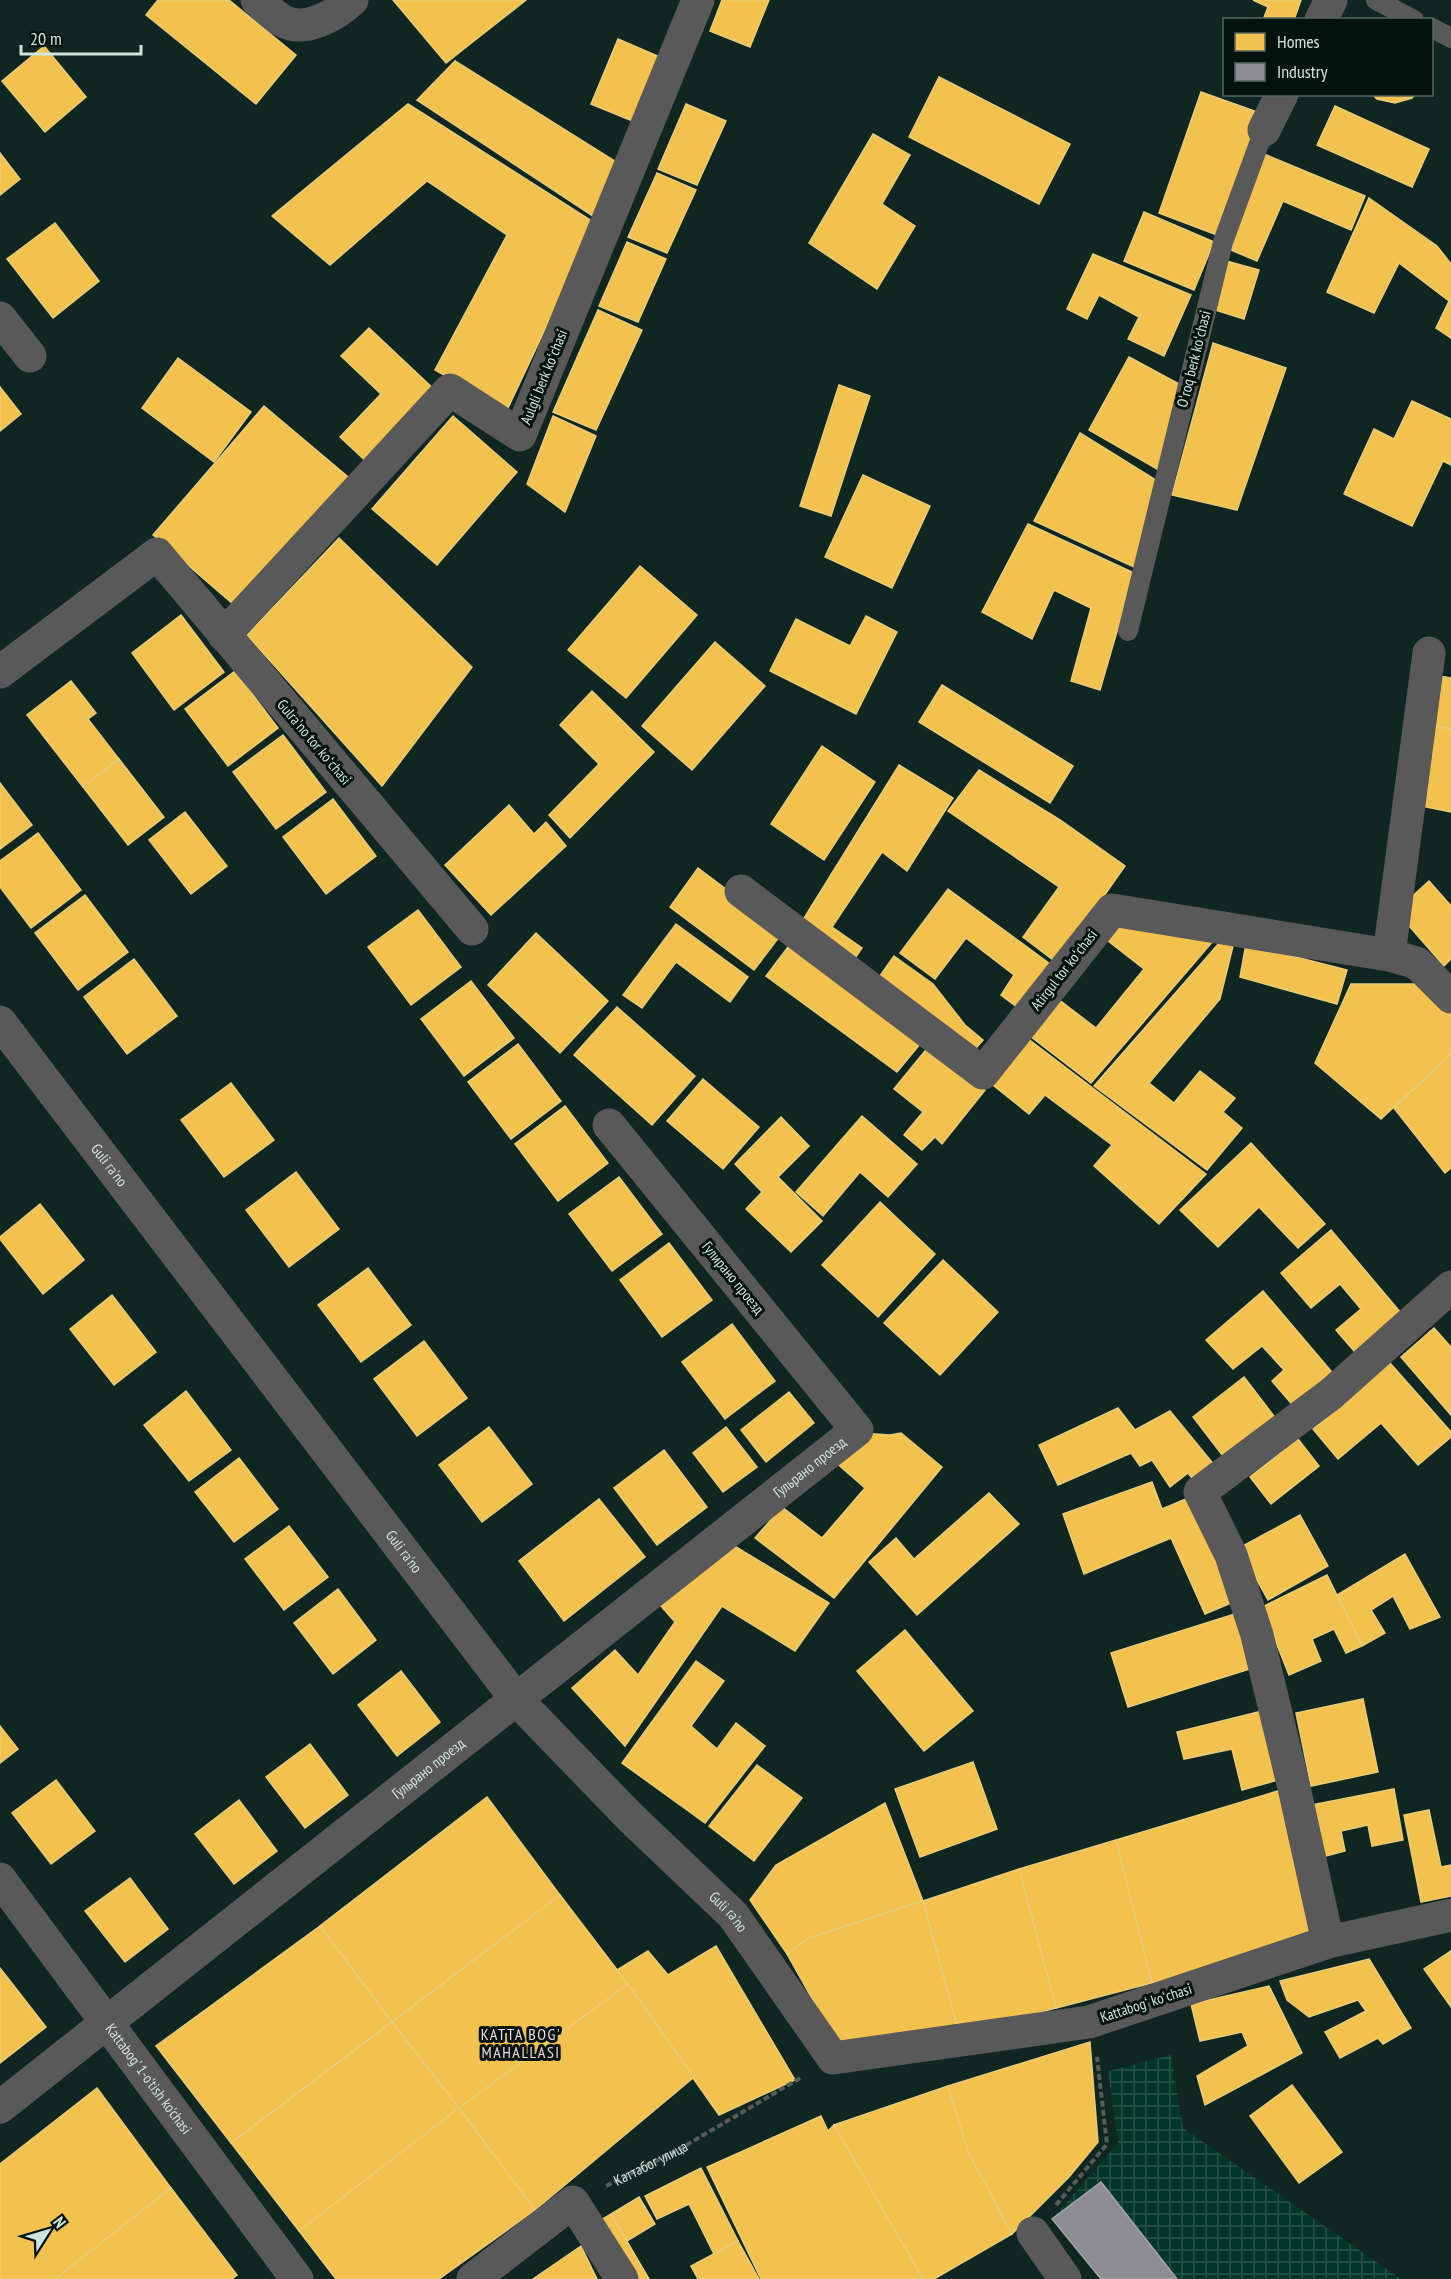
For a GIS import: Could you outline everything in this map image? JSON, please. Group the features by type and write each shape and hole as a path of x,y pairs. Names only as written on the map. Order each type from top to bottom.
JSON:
{"street":[{"path":"257,0 285,22 310,25 340,12 352,0"},
{"name":"Aulgli berk koʻchasi","path":"224,635 450,390 520,435 698,0"},
{"path":"1322,18 1331,0"},
{"name":"Oʻroq berk koʻchasi","path":"1264,130 1281,96"},
{"path":"0,318 30,356"},
{"name":"Gulraʼno tor koʻchasi","path":"0,672 157,554 472,929"},
{"path":"1389,955 1428,653"},
{"name":"Atirgul tor koʻchasi","path":"741,891 983,1073 1112,910 1389,955 1417,963 1451,997"},
{"name":"Guli ra'no","path":"0,1022 516,1699 630,1817 733,1915 833,2058"},
{"name":"Гулирано проезд","path":"609,1125 857,1430"},
{"path":"1328,1942 1257,1635 1231,1556 1200,1492 1332,1394 1451,1287"},
{"name":"Гульрано проезд","path":"0,2106 857,1430"},
{"name":"Kattabog' 1-o'tish ko'chasi","path":"0,1879 297,2279"},
{"name":"Kattabogʻ koʻchasi","path":"833,2058 1089,2022 1328,1942 1451,1915"},
{"path":"473,2279 573,2202 622,2279"},
{"path":"1033,2233 1065,2279"}],"lane":[{"path":"1376,0 1410,18"},
{"path":"1433,29 1451,38"},
{"name":"Oʻroq berk koʻchasi","path":"1128,631 1223,242 1264,130"}],"path":[{"path":"1033,2233 1107,2144 1098,2058 1089,2022"},
{"name":"Каттабог улица","path":"573,2202 678,2150 833,2058"}],"shaded area":[{"path":"1171,2055 1183,2128 1401,2279 1101,2279 1052,2219 1118,2143 1108,2071"}],"building: Homes":[{"path":"158,0 229,0 296,55 256,104 146,15"},
{"path":"393,0 526,0 446,63"},
{"path":"722,0 769,0 750,47 710,31"},
{"path":"1253,0 1301,0 1295,18 1264,18 1268,7"},
{"path":"618,39 662,58 635,122 591,104"},
{"path":"44,46 86,97 45,132 2,81"},
{"path":"455,61 618,163 596,218 417,100"},
{"path":"939,77 1070,144 1039,204 909,137"},
{"path":"1201,92 1260,113 1217,235 1159,213"},
{"path":"1374,96 1414,96 1395,103 1377,99"},
{"path":"408,104 595,223 507,410 435,370 507,235 427,181 330,265 272,216"},
{"path":"686,104 726,121 697,185 658,169"},
{"path":"1335,106 1429,149 1412,187 1317,145"},
{"path":"873,134 910,155 882,204 915,226 877,289 809,243"},
{"path":"0,153 20,179 0,195"},
{"path":"1264,154 1365,196 1351,230 1283,201 1257,261 1224,247"},
{"path":"657,173 696,190 667,253 628,237"},
{"path":"1369,198 1437,246 1451,264 1451,338 1436,328 1449,301 1399,263 1374,313 1327,292"},
{"path":"1144,212 1214,242 1194,290 1124,261"},
{"path":"55,223 99,281 53,318 7,259"},
{"path":"627,242 666,259 638,322 599,306"},
{"path":"1093,254 1191,295 1164,356 1128,339 1139,317 1099,295 1087,319 1067,309"},
{"path":"1223,260 1259,270 1244,319 1209,308"},
{"path":"598,310 642,330 596,430 553,412"},
{"path":"369,328 438,393 370,465 340,437 381,394 341,356"},
{"path":"1213,343 1286,368 1237,510 1172,495"},
{"path":"1129,357 1183,386 1159,470 1089,430"},
{"path":"178,358 251,412 214,462 142,408"},
{"path":"839,385 870,396 831,516 800,506"},
{"path":"0,387 21,414 0,431"},
{"path":"1412,401 1451,419 1451,465 1443,461 1412,526 1344,494 1374,429 1394,439"},
{"path":"264,406 353,481 241,611 153,535"},
{"path":"453,416 517,472 437,565 372,509"},
{"path":"553,416 596,436 565,512 527,484"},
{"path":"1080,433 1156,480 1136,568 1034,521"},
{"path":"863,475 930,506 892,588 825,557"},
{"path":"1028,524 1134,573 1100,690 1071,681 1091,608 1054,590 1032,639 982,612"},
{"path":"339,538 472,667 382,786 247,635"},
{"path":"640,566 697,615 626,698 568,650"},
{"path":"181,615 224,672 174,710 132,653"},
{"path":"866,616 897,632 856,714 770,671 796,619 850,646"},
{"path":"715,642 765,686 692,770 642,726"},
{"path":"235,671 278,728 228,766 185,709"},
{"path":"1434,675 1451,678 1451,729 1425,724"},
{"path":"71,681 96,713 88,719 119,759 83,787 27,715"},
{"path":"942,685 1073,766 1050,803 919,722"},
{"path":"592,691 654,752 570,838 549,815 599,764 560,725"},
{"path":"1425,724 1451,729 1451,812 1411,804"},
{"path":"283,735 326,792 276,829 233,772"},
{"path":"822,746 875,782 824,860 771,824"},
{"path":"119,759 164,817 128,845 83,787"},
{"path":"899,765 953,798 907,871 882,852 832,927 862,948 849,967 796,931"},
{"path":"979,770 1060,820 1125,866 1057,963 1023,937 1059,887 948,811"},
{"path":"0,783 32,825 0,849"},
{"path":"333,799 376,856 326,894 283,837"},
{"path":"509,805 534,834 546,822 566,846 491,915 445,865"},
{"path":"185,812 227,866 191,894 149,840"},
{"path":"38,833 81,890 31,928 0,887 0,861"},
{"path":"698,868 783,932 754,970 670,907"},
{"path":"1429,881 1451,906 1451,959 1444,966 1396,911"},
{"path":"948,889 1054,967 1021,1010 1001,995 1014,975 966,938 935,979 900,953"},
{"path":"85,895 128,952 78,990 35,933"},
{"path":"418,910 461,967 411,1005 368,947"},
{"path":"1124,918 1214,940 1091,1083 1025,1032 1054,996 1096,1028 1144,969 1107,940"},
{"path":"676,924 748,977 730,1002 676,962 642,1008 623,995"},
{"path":"536,933 608,1001 560,1053 488,985"},
{"path":"1220,942 1233,946 1220,999 1149,1083 1174,1103 1200,1071 1235,1098 1223,1112 1242,1128 1207,1170 1094,1086"},
{"path":"1246,944 1347,970 1337,1004 1240,977"},
{"path":"788,947 921,1043 897,1072 766,976"},
{"path":"894,956 933,984 965,1025 983,1040 969,1056 872,987"},
{"path":"134,959 177,1016 127,1054 84,997"},
{"path":"471,981 514,1038 464,1076 421,1019"},
{"path":"1351,984 1428,984 1451,1010 1451,1054 1381,1119 1315,1063"},
{"path":"617,1007 695,1076 652,1125 574,1055"},
{"path":"1023,1035 1206,1174 1159,1224 1094,1166 1112,1145 1045,1095 1029,1114 988,1081"},
{"path":"518,1044 561,1101 511,1139 468,1082"},
{"path":"929,1046 985,1090 942,1144 935,1137 922,1150 904,1135 923,1112 894,1089"},
{"path":"1451,1054 1451,1168 1445,1173 1394,1108"},
{"path":"703,1079 759,1127 723,1169 667,1121"},
{"path":"231,1083 274,1140 224,1177 181,1120"},
{"path":"565,1106 608,1163 558,1201 515,1144"},
{"path":"862,1116 917,1164 888,1197 860,1172 823,1216 796,1192"},
{"path":"781,1117 809,1146 778,1177 822,1221 791,1252 746,1209 762,1192 735,1164"},
{"path":"1251,1143 1325,1224 1298,1248 1259,1207 1218,1247 1180,1210"},
{"path":"296,1172 339,1229 289,1267 246,1210"},
{"path":"619,1177 662,1234 612,1271 569,1214"},
{"path":"880,1202 935,1254 878,1317 822,1265"},
{"path":"40,1204 84,1260 43,1294 0,1239"},
{"path":"1331,1230 1406,1319 1360,1358 1336,1330 1361,1309 1340,1284 1311,1308 1281,1273"},
{"path":"669,1243 712,1300 662,1337 620,1280"},
{"path":"943,1260 998,1312 940,1375 884,1323"},
{"path":"368,1268 411,1325 361,1362 318,1305"},
{"path":"1263,1291 1336,1377 1296,1409 1272,1381 1284,1370 1262,1346 1233,1369 1206,1340"},
{"path":"112,1295 156,1352 114,1385 70,1329"},
{"path":"732,1324 775,1381 725,1419 682,1362"},
{"path":"1434,1328 1451,1347 1451,1415 1401,1357"},
{"path":"424,1341 467,1398 417,1436 374,1379"},
{"path":"1390,1363 1451,1432 1451,1437 1418,1465 1381,1423 1338,1459 1313,1429"},
{"path":"1244,1377 1277,1420 1226,1460 1193,1417"},
{"path":"186,1391 231,1450 189,1481 144,1425"},
{"path":"789,1392 814,1423 766,1462 741,1430"},
{"path":"1118,1408 1135,1430 1170,1411 1215,1466 1195,1482 1188,1473 1170,1487 1152,1460 1140,1466 1131,1453 1058,1485 1039,1445"},
{"path":"489,1427 532,1484 482,1522 439,1465"},
{"path":"726,1427 757,1467 723,1492 693,1453"},
{"path":"861,1433 890,1435 901,1433 942,1467 834,1598 755,1538 782,1507 822,1538 865,1488 834,1461"},
{"path":"1298,1439 1319,1466 1271,1504 1250,1477"},
{"path":"664,1450 707,1507 657,1545 614,1488"},
{"path":"239,1458 278,1509 234,1542 195,1492"},
{"path":"1152,1482 1162,1509 1193,1496 1238,1600 1205,1614 1171,1538 1084,1574 1063,1514"},
{"path":"989,1493 1019,1524 917,1615 869,1562 896,1538 914,1559"},
{"path":"599,1499 645,1557 564,1621 519,1561"},
{"path":"1300,1515 1328,1566 1268,1600 1239,1548"},
{"path":"289,1526 328,1577 284,1610 245,1559"},
{"path":"731,1544 829,1603 795,1651 722,1606 625,1746 572,1688 615,1650 638,1675 675,1622 661,1606"},
{"path":"1405,1554 1440,1617 1410,1629 1393,1596 1371,1610 1385,1633 1362,1646 1337,1595"},
{"path":"1327,1575 1362,1646 1346,1653 1334,1629 1312,1639 1321,1661 1289,1675 1262,1607"},
{"path":"338,1589 376,1640 333,1674 294,1623"},
{"path":"1238,1613 1256,1667 1128,1707 1111,1653"},
{"path":"905,1630 973,1711 924,1751 857,1671"},
{"path":"696,1661 724,1681 691,1726 717,1749 736,1723 765,1746 705,1823 622,1763"},
{"path":"401,1671 440,1722 397,1756 358,1705"},
{"path":"1363,1699 1378,1772 1311,1786 1296,1713"},
{"path":"1274,1708 1289,1777 1242,1790 1232,1749 1184,1759 1177,1732"},
{"path":"0,1726 18,1749 0,1763"},
{"path":"310,1744 348,1795 305,1828 266,1777"},
{"path":"973,1762 997,1829 920,1857 895,1789"},
{"path":"757,1765 802,1798 754,1861 709,1826"},
{"path":"56,1780 95,1831 51,1864 12,1813"},
{"path":"1394,1789 1403,1840 1372,1846 1368,1825 1341,1831 1345,1851 1322,1857 1311,1805"},
{"path":"1281,1790 1313,1945 1152,1983 1116,1840"},
{"path":"487,1797 560,1895 392,2022 320,1926"},
{"path":"239,1800 277,1851 234,1884 195,1834"},
{"path":"885,1803 923,1901 809,1938 787,1954 750,1900 776,1865"},
{"path":"1429,1810 1441,1867 1451,1865 1451,1896 1421,1902 1404,1815"},
{"path":"1116,1840 1152,1983 1056,2008 1019,1869"},
{"path":"1019,1869 1056,2008 959,2034 923,1901"},
{"path":"130,1878 168,1929 125,1962 85,1911"},
{"path":"560,1895 628,1984 459,2108 392,2022"},
{"path":"923,1901 959,2034 841,2050 787,1954 809,1938"},
{"path":"320,1926 392,2022 231,2143 156,2046"},
{"path":"716,1946 795,2080 719,2115 617,1970 648,1951 668,1975"},
{"path":"1451,1951 1451,2007 1424,1969"},
{"path":"1369,1959 1411,2028 1383,2044 1378,2038 1340,2058 1325,2032 1366,2011 1358,2000 1309,2017 1287,2000 1280,1981"},
{"path":"0,1968 46,2027 0,2063"},
{"path":"628,1984 694,2077 535,2210 459,2108"},
{"path":"1269,1986 1302,2053 1205,2105 1197,2076 1248,2046 1242,2032 1200,2041 1191,2004"},
{"path":"392,2022 459,2108 299,2231 231,2143"},
{"path":"1090,2042 1098,2142 1069,2177 1012,2234 968,2152 948,2086"},
{"path":"1292,2085 1342,2152 1299,2183 1250,2116"},
{"path":"948,2086 968,2152 1012,2234 934,2279 923,2279 834,2125"},
{"path":"97,2088 171,2188 56,2279 0,2279 0,2164"},
{"path":"459,2108 535,2210 439,2279 336,2279 299,2231"},
{"path":"821,2116 828,2131 834,2125 923,2279 761,2279 707,2167"},
{"path":"701,2168 738,2241 714,2254 689,2204 657,2219 645,2196"},
{"path":"171,2188 237,2275 232,2279 55,2279"},
{"path":"639,2197 655,2224 627,2241 611,2214"},
{"path":"611,2214 649,2279 627,2279 594,2224"},
{"path":"738,2241 759,2279 698,2279 691,2266"},
{"path":"581,2246 597,2279 533,2279"}],"building: Industry":[{"path":"1101,2182 1177,2279 1101,2279 1052,2219"}],"district":[{"name":"KATTA BOG' MAHALLASI","path":"521,2043"}]}
